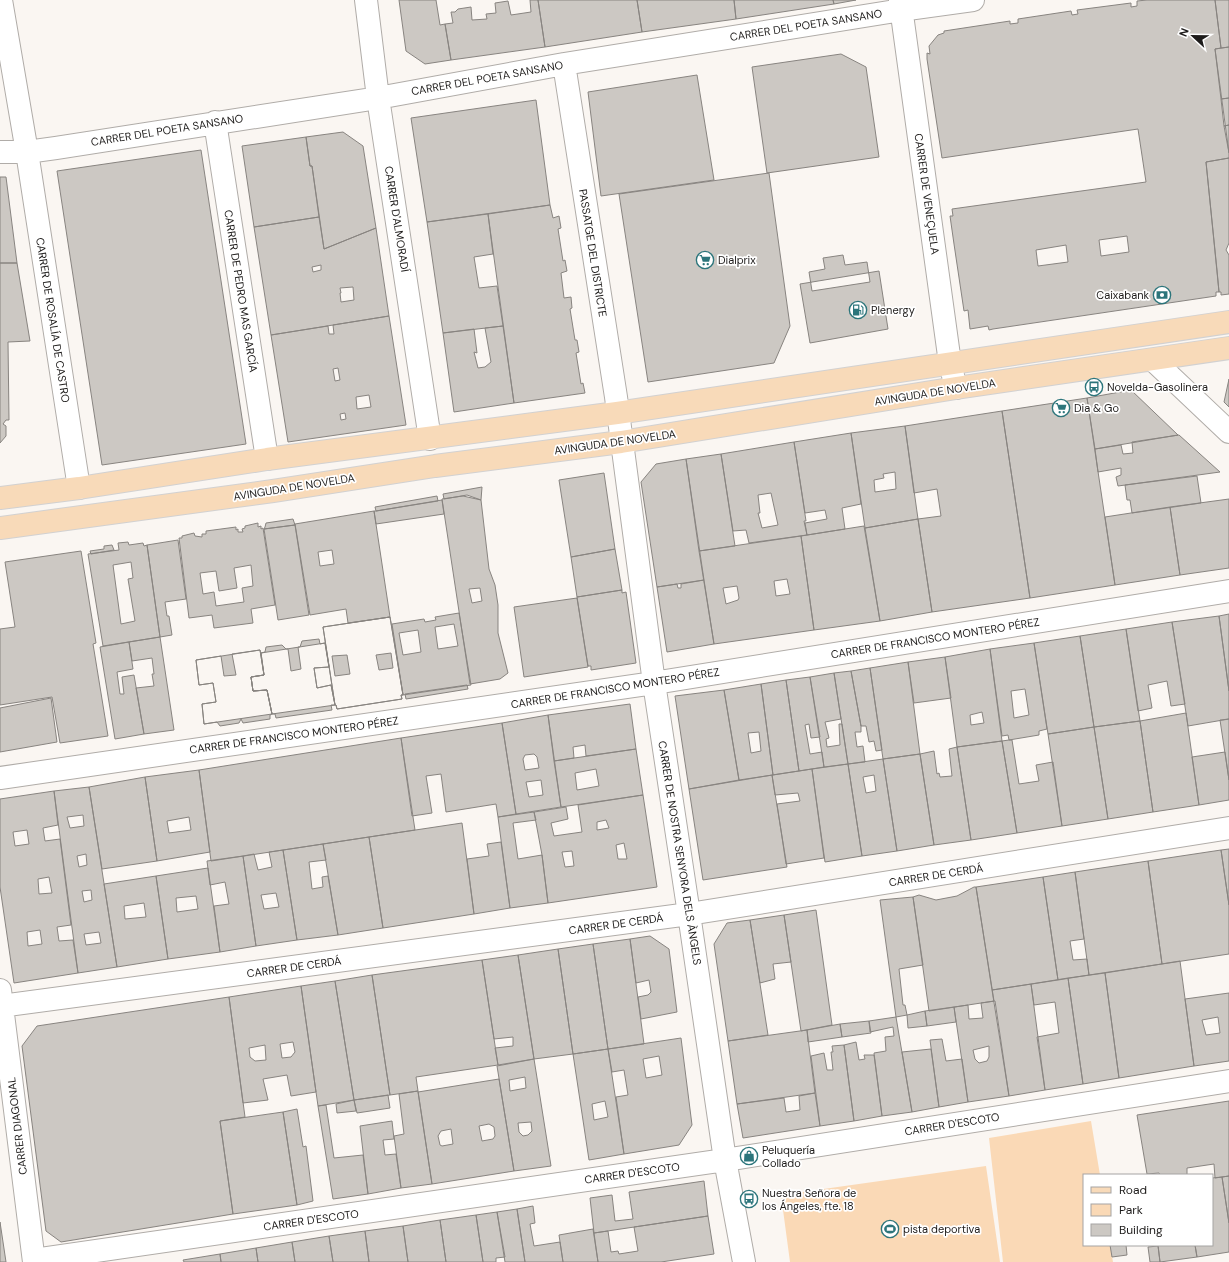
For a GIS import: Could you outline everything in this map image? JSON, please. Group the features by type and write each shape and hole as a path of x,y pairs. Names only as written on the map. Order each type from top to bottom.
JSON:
{"main road":[{"path":"0,498 79,488 267,459 430,439 617,413 1229,322"},
{"name":"AVINGUDA DE NOVELDA","path":"0,528 273,491 435,466 621,442 956,388 1229,348"}],"street":[{"name":"CARRER DE ROSALÍA DE CASTRO","path":"1,0 27,152 79,488"},
{"name":"CARRER D'ALMORADÍ","path":"366,0 378,98 430,439"},
{"name":"CARRER DEL POETA SANSANO","path":"0,152 27,152 378,98 901,5 973,0"},
{"name":"CARRER DE VENEÇUELA","path":"901,5 950,363 956,388"},
{"name":"PASSATGE DEL DISTRICTE","path":"564,64 621,442"},
{"name":"CARRER DE PEDRO MAS GARCÍA","path":"215,122 267,459"},
{"path":"1153,360 1229,432"},
{"name":"CARRER DE NOSTRA SENYORA DELS ÀNGELS","path":"621,442 654,683 690,914 725,1160 744,1262"},
{"name":"CARRER DE FRANCISCO MONTERO PÉREZ","path":"0,778 654,683 1229,591"},
{"name":"CARRER DE CERDÁ","path":"1,1000 690,914 1229,828"},
{"name":"CARRER DIAGONAL","path":"1,1000 34,1261"},
{"name":"CARRER D'ESCOTO","path":"34,1261 725,1160 1229,1081"}],"green space":[{"path":"1091,1121 1100,1174 1083,1174 1083,1246 1110,1246 1113,1262 1003,1262 989,1138"},
{"name":"pista deportiva","path":"986,1166 1000,1262 790,1262 781,1195"}],"building":[{"path":"399,0 436,0 440,25 445,24 451,60 425,64 406,51"},
{"path":"530,0 538,0 545,47 451,60 445,24 453,23 451,12 455,12 458,9 471,7 472,20 487,19 486,14 496,13 495,3 508,1 511,15 531,12"},
{"path":"538,0 637,0 642,32 545,47"},
{"path":"637,0 734,0 736,19 642,32"},
{"path":"734,0 833,0 834,4 736,19"},
{"path":"833,0 856,0 834,4"},
{"path":"1215,0 1221,48 1215,49 1229,153 1229,158 1206,162 1219,292 1216,292 1216,296 989,330 988,326 970,329 968,310 964,311 950,216 953,216 952,209 1146,182 1138,129 942,158 927,59 927,53 930,54 929,46 938,35 944,33 944,31 1010,21 1010,24 1018,23 1018,19 1071,11 1072,15 1078,14 1077,10 1131,3 1131,7 1137,6 1137,1","holes":["1127,236 1129,252 1101,256 1099,240","1066,245 1068,262 1038,266 1036,250"]},
{"path":"1215,0 1229,0 1229,47 1221,48"},
{"path":"1229,47 1229,98 1221,99 1215,49"},
{"path":"841,54 866,67 879,157 767,173 752,67"},
{"path":"697,75 714,180 601,196 588,92"},
{"path":"1229,98 1229,125 1224,126 1221,99"},
{"path":"536,100 550,205 427,222 411,118"},
{"path":"1229,125 1229,153 1224,126"},
{"path":"343,132 363,146 376,228 324,249 312,166 310,166 306,137"},
{"path":"306,137 310,166 312,166 319,217 254,227 242,146"},
{"path":"201,150 246,444 102,465 57,171"},
{"path":"1229,158 1229,243 1226,250 1229,255 1229,294 1221,295 1221,292 1219,292 1206,162"},
{"name":"Dialprix","path":"769,173 790,326 774,363 648,382 619,194"},
{"path":"0,177 6,177 17,263 0,263"},
{"path":"550,205 553,218 559,216 561,228 558,229 563,261 565,260 567,271 561,273 564,298 571,297 572,308 570,309 575,340 577,340 579,352 576,353 581,384 583,383 585,393 514,403 488,214"},
{"path":"488,214 493,254 474,257 479,288 497,286 503,326 443,333 427,222"},
{"path":"319,217 324,249 376,228 389,316 271,335 254,227","holes":["321,265 321,270 313,272 312,267","353,287 354,300 341,302 340,288"]},
{"path":"843,255 845,265 867,262 870,282 812,291 809,272 825,269 823,258"},
{"path":"0,263 17,263 30,341 8,342 9,420 6,420 3,424 6,426 6,436 0,443"},
{"path":"879,271 888,329 810,343 800,284"},
{"path":"389,316 406,425 288,442 271,335 328,326 329,334 334,334 333,325","holes":["338,368 340,380 335,381 333,369","369,395 371,407 357,409 356,397","345,413 346,419 341,420 340,414"]},
{"path":"503,326 514,403 454,412 443,333 474,329 477,353 474,352 478,368 485,367 491,362 485,328"},
{"path":"1229,379 1229,407 1224,402"},
{"path":"1131,390 1178,435 1095,449 1087,398"},
{"path":"1087,398 1115,585 1030,598 1002,411"},
{"path":"1002,411 1030,598 932,612 918,519 941,516 937,489 914,493 905,426"},
{"path":"905,426 918,519 865,528 851,433","holes":["895,472 896,489 875,492 874,480 884,478 883,474"]},
{"path":"851,433 861,504 842,508 845,529 807,535 805,523 827,519 825,510 805,513 794,442"},
{"path":"1179,435 1220,472 1118,486 1116,477 1121,475 1121,468 1098,472 1095,449 1121,445 1123,454 1133,453 1132,442"},
{"path":"794,442 807,535 749,543 746,530 733,531 721,454","holes":["771,493 778,525 762,528 758,513 760,513 758,495"]},
{"path":"721,454 735,546 699,551 686,459"},
{"path":"686,459 704,580 657,587 641,482 656,464"},
{"path":"604,473 615,549 571,557 559,480"},
{"path":"1197,476 1201,503 1132,513 1130,500 1127,500 1125,485"},
{"path":"482,487 481,500 467,495 444,499 443,494"},
{"path":"437,496 438,501 376,511 375,507"},
{"path":"463,496 481,500 489,569 495,585 498,605 498,633 508,673 500,679 470,684 442,499","holes":["480,588 482,601 472,603 469,589"]},
{"path":"1229,499 1229,568 1180,575 1170,507"},
{"path":"442,500 444,514 376,524 374,511"},
{"path":"1170,507 1180,575 1115,585 1105,517"},
{"path":"374,511 390,617 348,623 346,609 310,615 295,524","holes":["332,550 334,564 320,566 318,552"]},
{"path":"293,519 295,525 264,529 266,523"},
{"path":"918,519 932,612 880,621 865,528"},
{"path":"258,523 258,527 261,526 261,529 263,528 275,605 251,609 253,623 214,628 212,615 189,618 179,538 194,533 195,536 202,537 202,534 206,534 206,531 236,527 238,532 243,532 242,529 245,528 245,526","holes":["251,565 253,586 242,588 244,602 216,606 214,592 203,594 200,573 216,571 219,591 237,588 234,568"]},
{"path":"295,525 309,615 278,620 264,529"},
{"path":"864,526 880,621 814,630 801,536"},
{"path":"801,536 814,630 714,644 699,551","holes":["787,579 790,594 776,596 774,581","737,586 738,600 726,604 723,588"]},
{"path":"178,540 186,599 165,602 172,635 160,637 147,545"},
{"path":"128,542 129,545 143,543 144,546 147,545 160,637 103,646 88,554 119,550 118,543","holes":["131,562 133,578 128,579 135,621 121,624 113,565"]},
{"path":"112,545 114,550 91,554 90,551 104,549 104,546"},
{"path":"615,549 622,590 577,597 571,557"},
{"path":"81,551 96,643 93,644 108,736 60,743 52,697 0,705 0,629 15,627 5,562"},
{"path":"704,580 714,644 667,652 657,587 677,584 678,588 681,588 681,584"},
{"path":"622,590 622,593 626,592 636,663 591,670 591,666 588,666 577,597"},
{"path":"577,598 588,667 524,677 514,607"},
{"path":"459,613 471,685 403,695 392,624 424,619 425,622 436,620 435,617","holes":["454,624 458,646 438,649 435,627","418,630 421,652 403,655 399,633"]},
{"path":"1229,614 1229,691 1219,616"},
{"path":"1219,616 1229,691 1229,719 1188,726 1172,622"},
{"path":"390,617 403,695 401,695 402,699 337,709 335,705 323,627","holes":["391,653 393,668 379,670 376,655","347,655 350,674 335,676 332,656"]},
{"path":"390,617 403,695 401,695 402,699 337,709 335,705 323,627"},
{"path":"1172,622 1185,704 1171,706 1167,681 1148,685 1152,708 1138,711 1126,629"},
{"path":"1126,629 1140,721 1094,727 1080,636"},
{"path":"1080,636 1094,727 1048,734 1034,643"},
{"path":"160,637 174,730 144,734 136,688 154,686 152,658 132,661 129,642"},
{"path":"319,639 320,644 325,643 329,667 314,668 317,688 331,685 335,705 331,705 332,710 276,718 275,714 272,714 267,690 253,691 251,677 264,675 261,653 265,652 266,647 282,645 288,649 291,671 301,669 298,647 300,647 302,641"},
{"path":"129,642 133,669 117,672 120,694 124,694 122,677 134,675 144,734 115,739 100,647"},
{"path":"325,643 329,667 314,668 317,688 331,685 335,705 272,714 267,690 253,691 251,677 264,675 261,653"},
{"path":"1034,643 1047,729 1039,731 1039,735 1009,740 1008,735 1002,736 990,649","holes":["1025,689 1029,715 1014,718 1011,691"]},
{"path":"990,649 1002,741 957,747 945,657","holes":["982,712 984,723 971,725 970,715"]},
{"path":"260,650 264,675 251,677 253,691 267,690 272,714 270,715 270,719 243,723 241,719 239,723 220,726 217,722 204,724 202,704 216,702 213,683 199,685 196,660 221,656 224,676 236,675 232,654"},
{"path":"260,650 264,675 251,677 253,691 267,690 272,714 204,724 202,704 216,702 213,683 199,685 196,660"},
{"path":"945,657 951,698 914,703 908,662"},
{"path":"908,662 920,754 883,759 870,668"},
{"path":"870,668 882,750 876,751 874,741 869,742 866,726 861,726 851,671"},
{"path":"851,671 861,726 861,732 855,732 857,747 863,746 865,762 848,764 834,673"},
{"path":"834,673 841,719 825,722 829,738 826,739 827,747 840,745 839,724 842,724 848,764 824,767 810,677"},
{"path":"810,677 820,737 811,738 809,724 805,725 810,754 822,752 824,767 799,771 786,680"},
{"path":"786,680 799,771 773,775 761,684"},
{"path":"761,684 773,775 739,780 724,690","holes":["759,732 761,751 751,753 748,733"]},
{"path":"467,685 468,689 406,699 405,694"},
{"path":"724,690 739,780 689,789 675,696"},
{"path":"51,698 57,742 0,752 0,708"},
{"path":"630,704 636,749 586,756 585,745 573,747 574,758 554,761 548,715"},
{"path":"1186,713 1199,805 1153,812 1140,721"},
{"path":"548,715 561,807 516,814 502,723","holes":["534,754 537,757 539,768 525,770 523,759 525,755","541,780 543,795 529,797 526,782"]},
{"path":"1229,719 1229,780 1220,720"},
{"path":"1140,721 1153,812 1108,819 1094,727"},
{"path":"502,723 516,814 498,817 496,804 446,812 441,774 426,776 432,813 412,816 401,738"},
{"path":"1094,727 1108,819 1062,826 1048,734"},
{"path":"401,738 415,830 211,861 199,770"},
{"path":"1012,740 1019,784 1039,781 1036,765 1053,762 1062,826 1017,833 1002,741"},
{"path":"1002,741 1017,833 971,840 957,747"},
{"path":"957,747 971,840 934,845 920,754 934,751 937,774 939,773 940,777 952,776 949,749"},
{"path":"636,749 643,795 561,807 554,761","holes":["596,769 599,786 577,790 575,773"]},
{"path":"1225,752 1229,780 1229,800 1199,805 1192,757"},
{"path":"920,754 934,845 897,851 883,759"},
{"path":"883,759 897,851 862,856 848,764","holes":["874,775 876,791 866,793 863,777"]},
{"path":"848,764 862,856 825,862 812,769"},
{"path":"812,769 824,858 786,864 777,804 800,801 798,793 775,795 772,775"},
{"path":"199,770 210,852 157,861 145,777","holes":["189,817 191,830 169,833 167,821"]},
{"path":"772,775 787,867 703,880 689,789"},
{"path":"145,777 157,861 102,869 89,787"},
{"path":"89,787 117,967 78,973 54,791","holes":["83,815 84,826 70,828 67,817","86,854 87,865 79,867 77,856","91,890 92,900 84,902 82,891","99,932 101,943 86,945 84,934"]},
{"path":"54,791 58,825 43,828 45,841 60,839 71,925 57,927 59,941 73,940 78,973 14,983 0,887 0,799","holes":["27,830 29,844 15,846 13,832","49,877 52,893 39,894 38,879","40,930 42,944 28,946 27,932"]},
{"path":"643,795 657,887 548,903 542,855 534,812 566,807 568,819 551,823 554,836 582,832 578,805","holes":["606,820 609,828 597,830 597,822","624,843 627,859 618,859 616,845","572,851 574,866 565,867 562,852"]},
{"path":"534,812 536,820 513,823 518,859 542,855 548,903 510,908 498,817"},
{"path":"462,823 474,914 383,928 369,837"},
{"path":"369,837 383,928 338,935 323,844"},
{"path":"501,842 510,908 474,914 467,859 489,856 487,844"},
{"path":"323,844 326,860 309,862 312,889 323,887 322,877 328,876 338,935 297,940 283,850"},
{"path":"1229,849 1229,905 1221,850"},
{"path":"283,850 297,940 256,946 243,856 254,854 258,870 272,867 269,852","holes":["276,893 279,907 264,909 261,895"]},
{"path":"1221,850 1229,905 1229,954 1162,964 1148,861"},
{"path":"243,856 256,946 220,952 214,906 229,904 225,882 210,885 207,861"},
{"path":"1148,861 1162,964 1089,975 1075,872"},
{"path":"208,868 220,952 168,959 156,876","holes":["196,896 198,909 177,912 176,898"]},
{"path":"1075,872 1084,939 1070,941 1073,960 1087,959 1089,975 1058,980 1043,877"},
{"path":"156,876 168,959 117,967 104,884","holes":["144,903 146,917 125,919 124,906"]},
{"path":"1043,877 1058,980 992,990 976,887"},
{"path":"976,887 994,1001 929,1011 913,897 919,895 936,900 957,896"},
{"path":"913,897 923,965 899,969 903,1005 905,1005 907,1015 896,1017 880,900"},
{"path":"816,910 832,1025 801,1031 784,915"},
{"path":"784,915 791,962 773,964 775,979 760,983 750,920"},
{"path":"750,920 768,1035 728,1041 714,944 727,923"},
{"path":"650,936 669,949 677,1012 641,1019 638,997 648,995 651,992 649,980 636,983 630,939"},
{"path":"630,939 644,1044 608,1049 593,944"},
{"path":"593,944 608,1049 573,1054 558,949"},
{"path":"558,949 573,1054 534,1059 518,955"},
{"path":"518,955 534,1059 498,1065 495,1048 513,1046 513,1037 494,1039 482,960"},
{"path":"482,960 498,1065 416,1077 418,1091 390,1095 372,975"},
{"path":"1180,961 1194,1066 1119,1078 1105,973"},
{"path":"1105,973 1119,1078 1083,1084 1068,978"},
{"path":"372,975 390,1095 354,1100 335,981"},
{"path":"1068,978 1083,1084 1045,1090 1037,1037 1059,1033 1055,1002 1034,1005 1031,984"},
{"path":"335,981 354,1100 318,1106 301,986"},
{"path":"1031,984 1045,1090 1009,1096 992,990"},
{"path":"301,986 316,1092 291,1096 287,1075 263,1079 268,1100 243,1103 229,997","holes":["293,1042 295,1052 291,1057 282,1058 280,1044","265,1045 266,1060 255,1061 250,1057 249,1048"]},
{"path":"1229,993 1229,1061 1194,1066 1185,999","holes":["1218,1017 1220,1033 1206,1035 1202,1020"]},
{"path":"229,997 245,1117 220,1121 233,1214 61,1242 46,1231 22,1046 37,1026"},
{"path":"995,1001 1009,1096 968,1102 954,1007 968,1005 969,1019 983,1018 981,1003","holes":["989,1046 989,1057 987,1061 979,1063 975,1059 973,1050"]},
{"path":"954,1007 956,1022 927,1026 925,1011"},
{"path":"925,1011 927,1026 908,1028 907,1015"},
{"path":"896,1017 912,1112 882,1116 874,1053 886,1051 885,1037 894,1036 893,1027 870,1032 869,1021"},
{"path":"869,1021 871,1033 842,1037 840,1024"},
{"path":"840,1024 842,1037 808,1042 807,1030"},
{"path":"807,1030 815,1093 737,1104 728,1041"},
{"path":"681,1038 692,1125 679,1145 624,1154 616,1097 628,1095 624,1070 612,1072 608,1049","holes":["659,1056 662,1075 646,1078 643,1059"]},
{"path":"942,1039 946,1061 962,1059 968,1102 939,1107 930,1040"},
{"path":"856,1042 859,1060 865,1059 864,1055 874,1055 882,1116 854,1121 844,1045"},
{"path":"844,1045 854,1121 820,1126 811,1056 824,1053 827,1070 833,1070 831,1052 833,1052 832,1046"},
{"path":"608,1049 624,1154 589,1160 573,1054","holes":["605,1101 608,1117 594,1120 592,1104"]},
{"path":"931,1049 939,1107 912,1112 902,1052"},
{"path":"534,1059 551,1166 514,1171 497,1066","holes":["525,1077 526,1088 510,1091 509,1080","531,1122 532,1131 528,1135 523,1136 519,1132 518,1123"]},
{"path":"499,1079 514,1171 432,1184 418,1092","holes":["489,1124 494,1127 495,1136 493,1139 482,1141 479,1126","451,1129 453,1144 440,1145 438,1136 441,1131"]},
{"path":"418,1091 432,1184 401,1188 394,1136 404,1134 399,1094"},
{"path":"815,1093 820,1126 743,1138 737,1104 784,1098 786,1112 800,1110 799,1096"},
{"path":"388,1095 390,1108 357,1113 354,1100"},
{"path":"354,1100 356,1111 337,1113 336,1104"},
{"path":"1229,1101 1229,1176 1215,1178 1214,1164 1187,1168 1187,1174 1147,1174 1137,1115"},
{"path":"326,1105 334,1158 363,1155 368,1194 333,1199 318,1106"},
{"path":"297,1109 303,1147 306,1146 313,1201 297,1205 283,1112"},
{"path":"283,1112 297,1205 233,1214 220,1121"},
{"path":"392,1121 394,1139 383,1140 385,1155 396,1154 401,1188 368,1194 360,1126"},
{"path":"1229,1176 1229,1223 1222,1177"},
{"path":"1222,1177 1229,1223 1229,1252 1197,1257 1195,1246 1213,1246 1213,1178"},
{"path":"704,1181 708,1216 594,1233 590,1198 612,1195 615,1221 633,1219 629,1192"},
{"path":"533,1206 535,1223 530,1224 534,1246 560,1242 563,1262 525,1262 517,1209"},
{"path":"517,1209 525,1262 505,1262 497,1212"},
{"path":"497,1212 505,1257 496,1258 496,1262 483,1262 476,1215"},
{"path":"476,1215 483,1262 446,1262 440,1220"},
{"path":"708,1216 714,1254 661,1262 598,1262 594,1233 608,1231 611,1252 618,1251 619,1254 638,1251 634,1227"},
{"path":"440,1220 446,1262 408,1262 403,1226"},
{"path":"0,1222 6,1262 0,1262"},
{"path":"403,1226 408,1262 369,1262 365,1231"},
{"path":"593,1229 598,1262 563,1262 559,1235"},
{"path":"365,1231 369,1262 333,1262 329,1236"},
{"path":"329,1236 333,1262 295,1262 292,1242"},
{"path":"292,1242 295,1262 258,1262 256,1248"},
{"path":"1110,1246 1126,1246 1127,1255 1112,1257"},
{"path":"1158,1246 1195,1246 1197,1257 1160,1262"},
{"path":"1158,1246 1160,1262 1150,1262 1148,1247"},
{"path":"256,1248 258,1262 221,1262 220,1254"},
{"path":"220,1254 221,1262 184,1262 183,1260"}],"place":[{"name":"Dialprix","path":"705,260"},
{"name":"Caixabank","path":"1162,295"},
{"name":"Plenergy","path":"858,310"},
{"name":"Novelda-Gasolinera","path":"1094,387"},
{"name":"Dia & Go","path":"1061,408"},
{"name":"Peluquería Collado","path":"749,1156"},
{"name":"Nuestra Señora de los Ángeles, fte. 18","path":"749,1199"},
{"name":"pista deportiva","path":"890,1229"}]}
